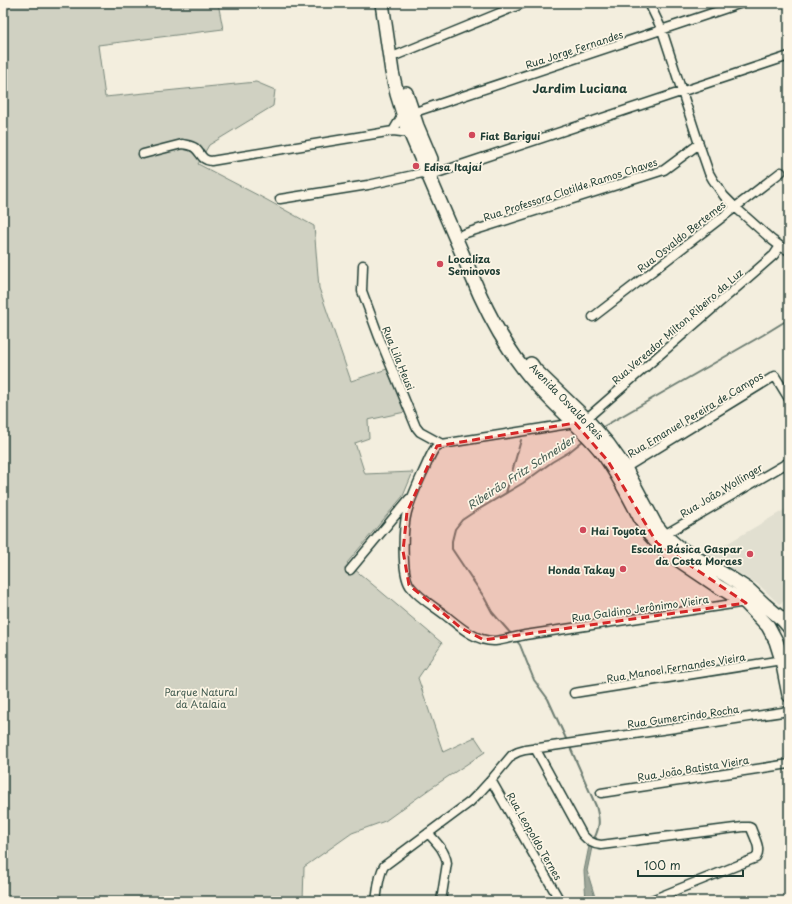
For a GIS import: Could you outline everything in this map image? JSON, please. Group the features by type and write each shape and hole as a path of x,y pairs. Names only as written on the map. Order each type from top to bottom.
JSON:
{"main road":[{"name":"Avenida Osvaldo Reis","path":"382,3 395,87 432,173 490,317 517,361 538,386 583,424"},
{"name":"Avenida Osvaldo Reis","path":"390,3 410,133 463,234 493,304 508,333 535,370 583,424 616,454 655,524 664,536 679,548 738,582 749,590 752,601 776,641 782,660 789,695"},
{"name":"Avenida Osvaldo Reis","path":"598,439 602,452 616,473 645,527 657,543 672,556 729,593 752,601 783,620 789,627"},
{"path":"776,641 778,636 789,631"}],"street":[{"path":"397,56 513,5 524,3"},
{"path":"649,3 662,30 709,173 724,196 735,207 780,246 789,251"},
{"name":"Rua Jorge Fernandes","path":"407,113 742,3"},
{"path":"280,199 432,173 789,56"},
{"path":"392,132 407,113"},
{"path":"143,154 177,144 182,144 195,148 203,159 211,161 392,132 410,133"},
{"name":"Rua Professora Clotilde Ramos Chaves","path":"463,234 664,170 699,144"},
{"name":"Rua Osvaldo Bertemes","path":"593,317 781,172"},
{"name":"Rua Vereador Milton Ribeiro da Luz","path":"583,424 774,255 780,246"},
{"name":"Rua Lila Heusi","path":"363,265 362,291 416,427 420,432 442,444"},
{"name":"Rua Emanuel Pereira de Campos","path":"625,468 775,376 789,399"},
{"path":"350,570 414,494 433,450 437,446 442,444 583,424"},
{"name":"Rua João Wollinger","path":"664,536 789,462"},
{"name":"Rua Galdino Jerônimo Vieira","path":"414,494 407,512 403,551 405,576 409,585 418,594 461,628 484,640 494,641 752,601"},
{"name":"Rua Manoel Fernandes Vieira","path":"574,693 782,660"},
{"name":"Rua Gumercindo Rocha","path":"376,901 381,871 384,866 470,802 492,780 512,755 518,752 558,744 789,711"},
{"path":"535,748 582,834 588,841 596,844 601,845 743,827 751,828 759,850 759,854 756,858 649,901"},
{"name":"Rua João Batista Vieira","path":"601,793 789,764"},
{"name":"Rua Leopoldo Ternes","path":"492,780 560,901"},
{"path":"428,833 445,853 447,863 441,901"}],"highlighted area":[{"path":"575,423 608,461 657,543 746,603 484,640 461,628 409,585 403,551 407,512 437,446"}],"shaded area":[{"name":"Escola Básica Gaspar da Costa Moraes","path":"789,507 789,598 779,604 759,585 709,556 713,552"},
{"path":"593,837 597,838 592,847 587,871 595,901 586,901 584,871 589,846"}],"green space":[{"name":"Parque Natural da Atalaia","path":"3,3 218,3 223,29 98,45 105,97 256,82 275,90 273,106 209,145 198,164 314,226 319,288 351,381 387,369 405,412 368,420 369,438 355,443 365,474 413,472 403,496 347,563 442,643 418,678 443,752 475,737 485,752 385,821 352,833 304,867 303,901 3,901"}],"waterway":[{"name":"Ribeirão Fritz Schneider","path":"601,428 789,319"},
{"path":"506,493 521,440"},
{"name":"Ribeirão Fritz Schneider","path":"512,635 492,612 484,597 452,549 455,529 462,520 523,483 584,440"},
{"name":"Ribeirão Fritz Schneider","path":"516,640 520,645 534,680 548,699 567,741"},
{"name":"Ribeirão Fritz Schneider","path":"570,747 596,806 599,819 594,839"}],"place":[{"name":"Fiat Barigui","path":"472,135"},
{"name":"Edisa Itajaí","path":"416,166"},
{"name":"Localiza Seminovos","path":"440,264"},
{"name":"Hai Toyota","path":"583,530"},
{"name":"Escola Básica Gaspar da Costa Moraes","path":"750,554"},
{"name":"Honda Takay","path":"623,569"}],"district":[{"name":"Jardim Luciana","path":"580,88"}]}
